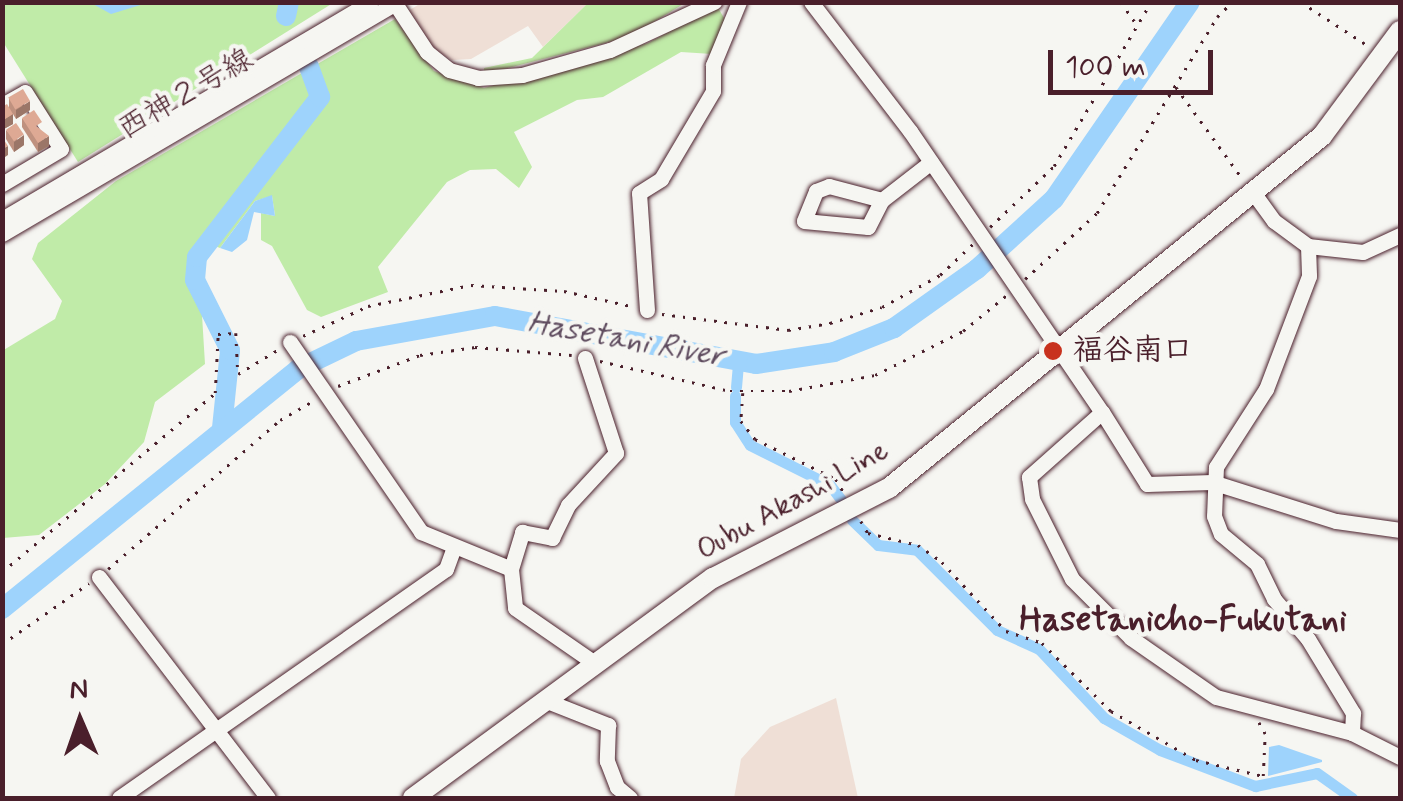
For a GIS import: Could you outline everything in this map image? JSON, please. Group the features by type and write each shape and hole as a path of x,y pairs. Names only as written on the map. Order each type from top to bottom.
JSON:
{"main road":[{"name":"Oubu Akashi Line","path":"412,798 713,578 890,488 1255,195 1322,136 1400,32"}],"street":[{"name":"西神２号線","path":"2,219 371,2"},
{"path":"395,3 427,52 450,70 478,78 522,75 610,50 714,2"},
{"path":"647,310 639,193 661,179 713,91 714,65 739,2"},
{"path":"811,2 931,162 1062,348 1147,484 1212,482 1336,521 1400,530"},
{"name":"西神２号線","path":"2,234 395,3"},
{"path":"2,105 25,92 62,149 2,184"},
{"path":"882,200 829,186 816,192 804,221 868,227 882,200 931,162"},
{"path":"1255,195 1274,221 1308,246 1363,252 1400,235"},
{"path":"1308,246 1309,276 1278,359 1212,482 1221,534 1256,564 1274,599 1308,639 1353,714 1352,733"},
{"path":"290,342 322,395 422,532 511,569"},
{"path":"585,358 616,453 568,505 552,538 522,532 511,569 515,608 596,664"},
{"path":"1102,412 1029,477 1040,515 1072,580 1097,610 1182,678 1250,707 1352,733 1399,756"},
{"path":"119,798 446,569 454,547"},
{"path":"98,577 218,728 268,798"},
{"path":"547,701 608,725 607,761 617,787 630,798"}],"path":[{"path":"1121,2 1136,24"},
{"path":"983,236 1054,166 1151,2"},
{"path":"2,644 98,577 280,420 364,372 474,347 538,347 743,391 789,392 875,375 963,332 1097,213 1232,2"},
{"path":"1301,2 1385,56"},
{"path":"1176,86 1255,195"},
{"path":"2,572 215,393 218,334 236,333 238,374 290,342"},
{"path":"743,391 741,421 755,439 836,479 868,533 918,545 942,562 1006,630 1042,643 1111,712 1196,760 1255,779 1263,776 1264,734 1250,707"}],"shaded area":[{"path":"423,2 588,3 543,47 528,26 471,59 452,60 430,47 408,11"},
{"path":"836,698 858,798 734,798 741,759 770,727"}],"green space":[{"path":"3,3 333,3 78,162 3,42"},
{"path":"588,3 685,3 629,37 484,74 484,68 532,58"},
{"path":"717,6 727,23 712,54 681,52 603,97 577,100 514,132 532,167 519,188 496,169 470,170 447,182 378,267 388,292 321,317 307,310 272,246 261,240 261,213 275,216 272,196 255,201 220,248 205,242 188,268 202,315 205,364 155,402 144,442 105,484 39,535 3,538 2,351 55,319 62,301 32,259 38,243 116,181 395,19 434,71 484,88 648,43"}],"water":[{"path":"91,3 147,3 111,14"},
{"path":"272,195 275,216 254,212 247,240 232,252 220,248 255,201"},
{"path":"1279,745 1322,762 1268,776 1269,747"}],"building":[{"path":"23,89 30,101 15,110 8,98"},
{"path":"7,104 13,114 2,121 2,107"},
{"path":"34,110 42,122 36,126 49,136 38,143 22,118"},
{"path":"16,123 24,135 14,141 6,130"}],"waterway":[{"path":"286,16 289,2"},
{"name":"Hasetani River","path":"2,609 298,369 356,341 495,316 756,364 834,352 894,328 977,269 1054,199 1190,2"},
{"path":"222,428 230,350 195,280 197,257 320,97 309,66"},
{"path":"736,387 738,362"},
{"path":"735,396 735,422 750,445 830,485 845,505"},
{"path":"852,520 878,545 917,550 997,630 1039,649 1104,718 1160,750 1255,786 1317,773 1352,798"}],"place":[{"name":"福谷南口","path":"1053,351"}],"district":[{"name":"Hasetanicho-Fukutani","path":"1183,620"}]}
